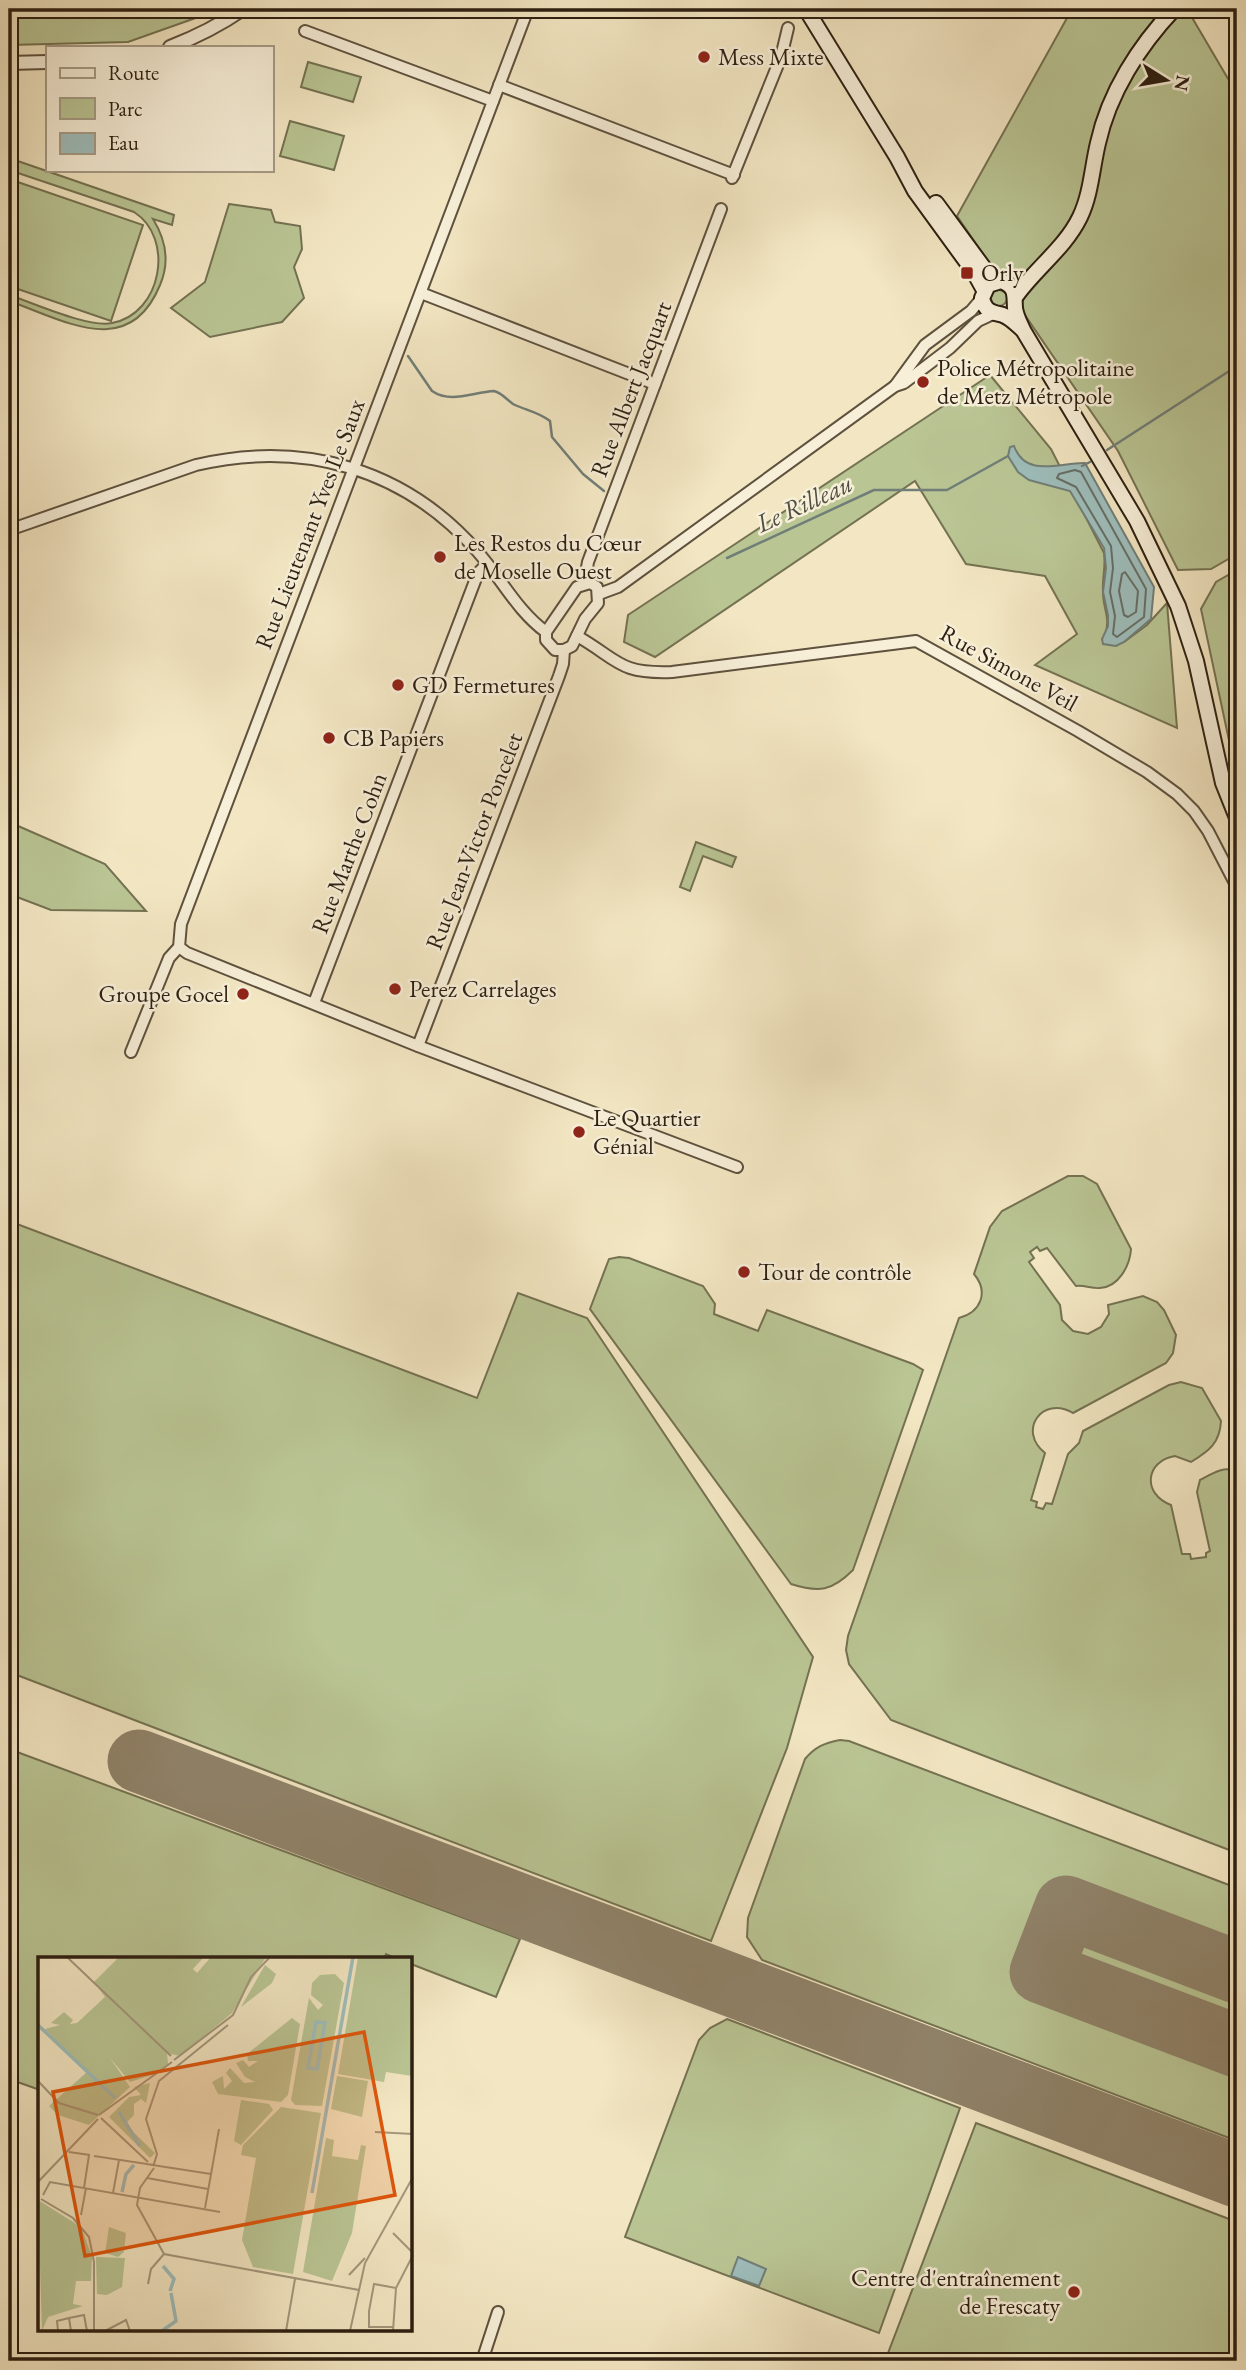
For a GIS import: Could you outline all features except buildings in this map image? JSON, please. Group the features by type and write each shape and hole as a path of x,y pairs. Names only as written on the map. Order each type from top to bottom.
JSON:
{"main road":[{"path":"806,9 915,191 977,276 985,307 1023,330"},
{"path":"997,314 1010,311 1031,275 1056,252 1070,234 1087,197 1098,141 1109,109 1138,53 1174,9"},
{"path":"897,157 986,271 1012,288 1023,330 1137,521 1178,606 1196,661 1223,783 1237,818"},
{"path":"983,294 1001,282 1031,275"}],"street":[{"path":"172,46 195,37 243,9"},
{"name":"Rue Lieutenant Yves Le Saux","path":"131,1052 169,958 179,947 181,924 528,9"},
{"path":"499,85 733,176 781,57 788,28"},
{"path":"304,31 493,102"},
{"path":"9,63 46,62"},
{"name":"Rue Albert Jacquart","path":"583,584 588,562 721,209"},
{"path":"421,293 655,384"},
{"path":"599,594 618,587 895,386 925,345 971,312 983,294"},
{"path":"895,386 904,383 935,359 978,321 997,314"},
{"path":"925,345 935,359"},
{"path":"9,530 170,474 222,459 275,456 324,460 354,467 399,488 439,514 487,564 528,618 546,632"},
{"name":"Rue Marthe Cohn","path":"314,1003 478,573 487,564"},
{"path":"590,583 597,587 599,594 598,603 585,619 572,646 555,650 550,646 546,640 546,632 577,587 590,583"},
{"name":"Rue Simone Veil","path":"577,635 617,663 646,673 916,641 1078,731 1147,772 1177,794 1194,811 1208,831 1237,887"},
{"name":"Rue Jean-Victor Poncelet","path":"418,1046 559,676 564,650"},
{"path":"179,947 187,953 418,1046 737,1167"},
{"path":"482,2361 498,2312"}],"green space":[{"path":"9,9 221,9 128,42 9,45"},
{"path":"1072,9 1187,9 1237,94 1237,554 1211,569 1178,570 1118,451 957,216"},
{"path":"308,62 361,77 353,102 301,87"},
{"path":"290,121 344,136 334,170 280,156"},
{"path":"9,158 174,215 172,225 153,219 164,243 166,260 160,285 147,308 131,322 113,328 94,329 9,301 9,295 89,322 112,323 129,317 142,306 152,291 158,256 155,239 147,224 134,212 9,170"},
{"path":"9,179 143,225 111,321 9,286"},
{"path":"229,204 271,210 275,222 300,226 302,249 294,267 304,298 282,322 210,337 171,308 205,282"},
{"path":"999,290 1005,292 1005,304 999,306 993,304 991,298 993,292"},
{"path":"990,375 1051,449 1104,553 1103,592 1107,623 1105,636 1124,642 1147,625 1167,603 1177,728 1035,665 1077,634 1045,576 966,564 915,481 655,657 624,642 628,615"},
{"path":"1237,570 1237,778 1201,609 1216,582"},
{"path":"9,822 105,864 146,911 51,910 9,894"},
{"path":"696,842 736,857 732,867 703,856 690,891 680,887"},
{"path":"1068,1176 1083,1176 1097,1184 1131,1249 1126,1268 1118,1279 1107,1287 1097,1288 1076,1286 1047,1248 1040,1251 1037,1247 1030,1252 1034,1258 1029,1262 1060,1305 1062,1320 1073,1331 1088,1334 1101,1327 1109,1314 1108,1305 1143,1296 1157,1302 1164,1310 1176,1335 1173,1353 1166,1363 1073,1413 1052,1409 1037,1418 1033,1435 1045,1453 1031,1500 1037,1502 1036,1507 1043,1509 1046,1503 1052,1504 1068,1454 1079,1443 1083,1431 1169,1385 1181,1382 1202,1388 1221,1421 1216,1441 1191,1462 1175,1456 1165,1459 1158,1464 1151,1478 1155,1493 1171,1505 1182,1554 1190,1554 1191,1559 1206,1557 1206,1553 1210,1551 1197,1492 1200,1480 1223,1470 1237,1471 1237,1853 891,1720 849,1664 846,1650 848,1636 959,1318 973,1311 982,1294 974,1274 990,1227 1002,1211"},
{"path":"9,1221 477,1398 518,1293 587,1318 813,1657 787,1748 711,1941 9,1672"},
{"path":"629,1258 703,1286 715,1304 714,1314 758,1331 767,1310 923,1370 853,1570 832,1586 810,1589 791,1584 590,1309 609,1259"},
{"path":"840,1740 849,1741 1237,1888 1237,2141 762,1960 747,1937 748,1918 805,1759 820,1746"},
{"path":"9,1749 520,1939 496,1997 413,1965 413,1957 393,1957 386,1954 385,1957 38,1957 38,2089 9,2079"},
{"path":"727,2019 960,2108 879,2333 625,2237 699,2040 710,2028"},
{"name":"Centre d'entraînement de Frescaty","path":"976,2123 1237,2222 1237,2361 885,2361"}],"water":[{"path":"1014,446 1020,456 1035,466 1085,463 1154,587 1151,619 1124,642 1116,646 1103,644 1102,639 1108,626 1103,592 1106,568 1104,548 1070,491 1029,480 1018,472 1008,456 1010,447"},
{"path":"738,2257 766,2269 759,2286 731,2276"}],"waterway":[{"name":"Le Rilleau","path":"408,356 432,391 439,395 454,397 494,391 513,404 546,418 550,421 552,437 583,474 604,491"},
{"name":"Le Rilleau","path":"1107,450 1237,366"},
{"name":"Le Rilleau","path":"727,558 874,490 947,490 1008,456"},
{"name":"Le Rilleau","path":"1082,466 1090,462"}],"runway":[{"path":"139,1761 1237,2176"},
{"path":"1237,1972 1066,1907 1041,1972 1237,2046"}],"place":[{"name":"Mess Mixte","path":"704,57"},
{"name":"Orly","path":"967,273"},
{"name":"Police Métropolitaine de Metz Métropole","path":"923,382"},
{"name":"Les Restos du Cœur de Moselle Ouest","path":"440,557"},
{"name":"GD Fermetures","path":"398,685"},
{"name":"CB Papiers","path":"329,738"},
{"name":"Perez Carrelages","path":"395,989"},
{"name":"Groupe Gocel","path":"243,994"},
{"name":"Le Quartier Génial","path":"579,1132"},
{"name":"Tour de contrôle","path":"744,1272"},
{"name":"Centre d'entraînement de Frescaty","path":"1074,2292"}]}
